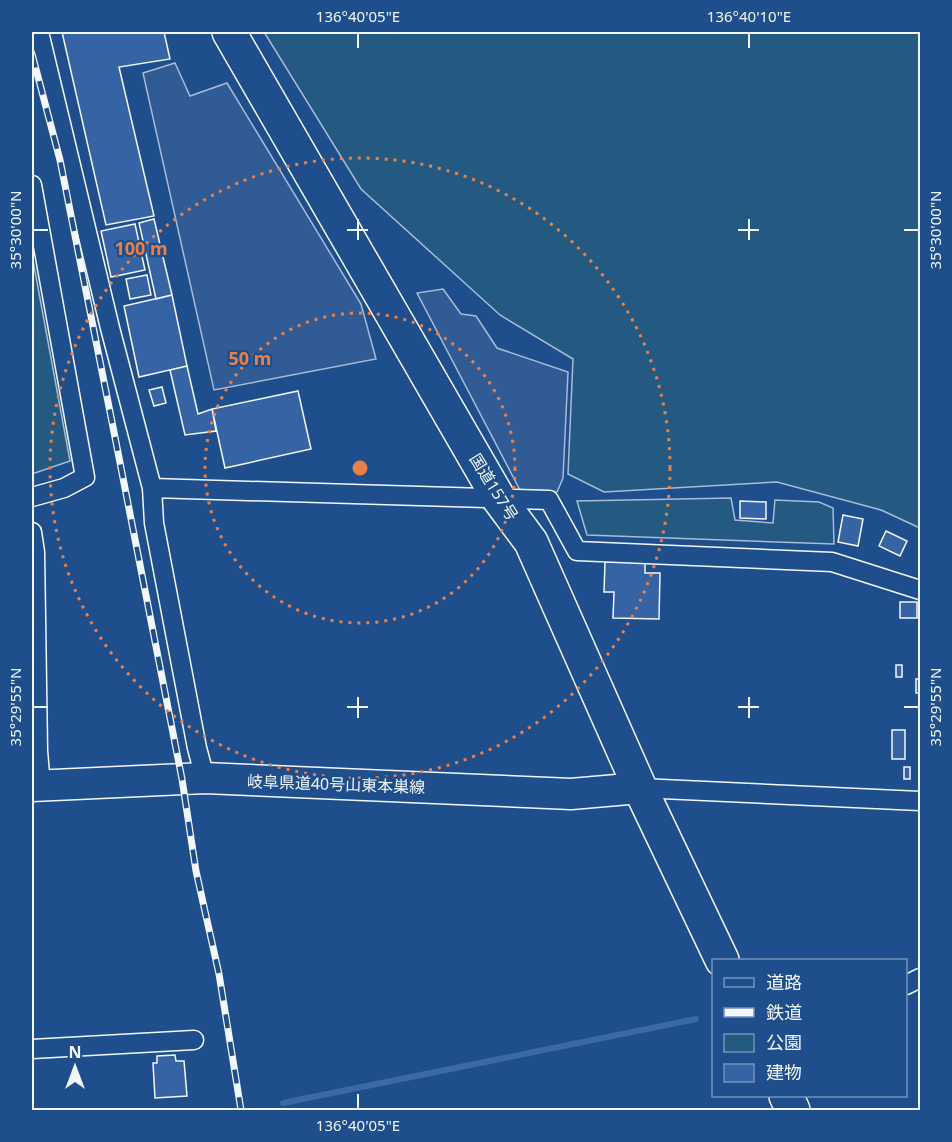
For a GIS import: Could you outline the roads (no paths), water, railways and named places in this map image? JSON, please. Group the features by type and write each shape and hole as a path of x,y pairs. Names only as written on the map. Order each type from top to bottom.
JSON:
{"highway":[{"name":"国道157号","path":"229,32 499,499 531,542 640,788 722,959"}],"main road":[{"name":"岐阜県道40号山東本巣線","path":"37,786 205,778 571,794 640,788"}],"street":[{"path":"39,32 110,328 152,488 154,523 197,748 205,778"},
{"path":"32,185 85,477 64,488 32,497"},
{"path":"152,488 549,500 577,550 832,562 921,590"},
{"path":"32,531 35,552 37,786"},
{"path":"640,788 921,801"},
{"path":"907,985 921,978"},
{"path":"32,1049 194,1040"}],"waterway":[{"path":"283,1103 696,1019"}],"railway":[{"path":"32,54 60,160 113,427 182,779 196,871 219,974 241,1110"}]}
